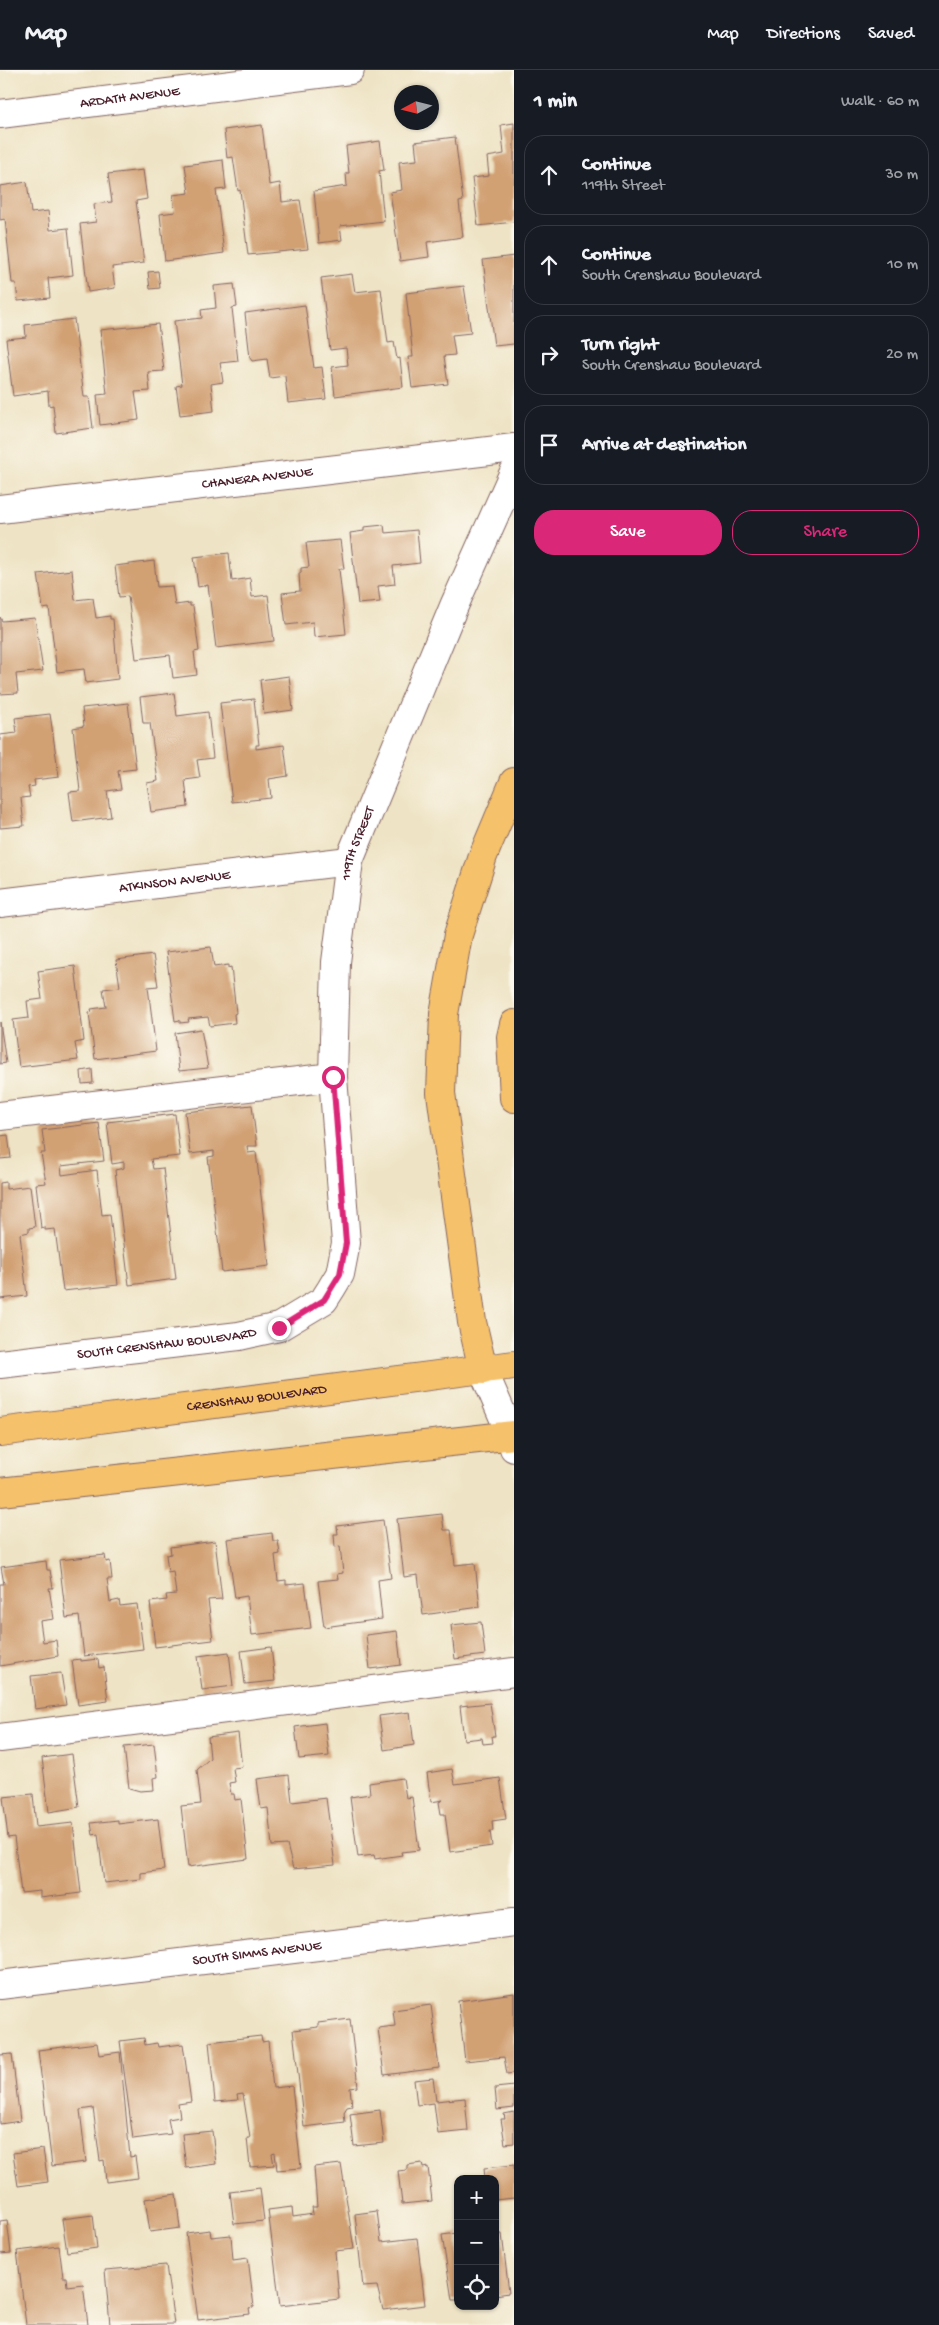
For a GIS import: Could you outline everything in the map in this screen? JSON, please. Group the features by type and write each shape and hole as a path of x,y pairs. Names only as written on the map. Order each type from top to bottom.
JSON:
{"main road":[{"path":"484,1370 472,1322 441,1093 444,1014 458,935 483,856 514,782"},
{"path":"514,1024 511,1037 514,1098"},
{"name":"CRENSHAW BOULEVARD","path":"0,1432 514,1365"},
{"path":"0,1492 513,1439"}],"street":[{"name":"ARDATH AVENUE","path":"0,114 350,70"},
{"name":"CHANERA AVENUE","path":"0,509 514,448"},
{"name":"119TH STREET","path":"346,1243 333,1077 336,962 349,861 454,606 514,472"},
{"name":"ATKINSON AVENUE","path":"0,902 349,861"},
{"path":"0,1116 333,1077"},
{"name":"SOUTH CRENSHAW BOULEVARD","path":"0,1364 239,1336 279,1328 324,1300 340,1274 346,1243"},
{"path":"484,1370 513,1439"},
{"path":"0,1738 514,1672"},
{"name":"SOUTH SIMMS AVENUE","path":"0,1984 514,1922"}],"building":[{"path":"514,123 514,222 478,226 472,178 489,176 487,157 504,154 501,125"},
{"path":"262,125 269,185 280,183 282,202 300,200 308,249 248,255 240,190 238,191 233,157 227,158 224,130"},
{"path":"455,137 463,201 459,202 463,237 427,242 429,257 400,261 390,192 402,190 399,162 417,160 415,142"},
{"path":"380,141 384,170 379,171 384,221 340,226 342,240 319,243 314,191 347,186 346,173 349,173 346,146"},
{"path":"223,160 226,189 216,190 224,253 165,261 160,214 175,212 173,195 189,193 185,165"},
{"path":"143,170 147,199 136,201 144,263 112,267 115,288 88,292 80,224 96,222 94,204 112,202 108,174"},
{"path":"27,182 31,213 48,211 50,230 68,228 73,275 48,278 50,298 18,301 16,283 12,283 5,219 0,220 0,186"},
{"path":"514,256 514,344 494,346 483,260"},
{"path":"158,271 160,288 150,289 148,272"},
{"path":"352,274 355,292 381,289 388,343 394,342 397,359 400,358 403,387 335,396 332,367 348,365 346,348 330,350 321,278"},
{"path":"234,284 237,307 232,308 238,361 220,363 223,382 211,384 214,411 180,415 176,386 182,385 174,321 202,318 201,310 216,308 214,286"},
{"path":"464,286 471,333 452,335 455,355 444,356 448,384 412,388 408,357 413,357 406,293"},
{"path":"305,305 314,368 322,367 326,399 288,403 285,376 270,378 267,359 252,361 250,358 245,313"},
{"path":"74,319 84,397 89,397 93,428 56,433 53,405 49,406 48,391 13,396 6,339 26,337 25,325"},
{"path":"158,324 164,371 148,372 150,391 135,392 139,420 100,425 97,395 107,394 100,330"},
{"path":"384,525 385,533 417,530 420,563 393,566 395,584 378,586 380,602 358,604 350,533 364,531 364,527"},
{"path":"340,540 344,569 339,569 346,634 314,637 313,622 286,625 282,593 300,591 299,573 301,573 301,568 309,567 306,543"},
{"path":"229,553 232,581 250,578 252,597 268,595 274,641 216,648 208,585 198,587 194,557"},
{"path":"154,561 157,587 172,586 175,605 190,603 190,606 193,606 199,651 194,652 197,675 173,678 170,655 136,659 128,596 119,597 115,566"},
{"path":"72,570 75,600 93,598 96,618 110,616 110,619 113,619 118,679 86,683 84,669 57,672 49,608 43,609 38,574"},
{"path":"0,617 2,621 35,618 43,671 16,674 18,693 0,694"},
{"path":"289,676 293,710 264,714 260,680"},
{"path":"174,693 177,716 208,712 213,758 197,760 200,778 185,780 188,807 151,812 147,783 158,781 150,723 143,723 140,697"},
{"path":"254,699 259,745 256,745 256,749 284,745 288,776 269,779 271,798 232,802 220,703"},
{"path":"128,703 136,769 118,771 121,789 107,791 111,817 73,822 69,792 80,791 73,728 84,726 82,708"},
{"path":"50,714 59,777 34,780 35,786 28,787 30,797 21,798 24,826 0,828 0,735 17,733 15,718"},
{"path":"211,947 214,967 228,965 228,968 231,967 236,1013 234,1014 235,1023 210,1026 208,1017 188,1019 189,1022 180,1023 180,1020 175,1021 166,952"},
{"path":"153,955 158,986 148,987 156,1051 95,1059 89,1013 92,1012 91,1009 106,1007 103,989 120,987 116,960"},
{"path":"75,966 84,1041 75,1043 78,1060 19,1067 13,1020 29,1018 27,1001 42,999 38,971"},
{"path":"0,1022 6,1063 0,1064"},
{"path":"201,1029 208,1068 179,1071 175,1033"},
{"path":"92,1069 93,1083 82,1084 81,1071"},
{"path":"252,1105 257,1146 247,1146 248,1153 256,1152 269,1266 222,1272 208,1157 214,1156 214,1151 190,1154 185,1112"},
{"path":"175,1114 180,1156 151,1159 153,1169 163,1168 176,1279 129,1285 115,1170 124,1168 124,1162 112,1164 107,1122"},
{"path":"99,1123 104,1161 61,1166 62,1175 97,1170 102,1215 110,1214 118,1285 63,1291 55,1229 45,1230 45,1227 41,1228 36,1184 46,1183 41,1153 45,1153 42,1130"},
{"path":"8,1135 11,1158 0,1159 0,1136"},
{"path":"6,1182 6,1189 30,1186 35,1227 29,1228 29,1232 20,1234 27,1296 0,1299 0,1183"},
{"path":"442,1514 444,1530 451,1530 455,1565 475,1563 480,1607 423,1615 418,1575 404,1577 397,1519"},
{"path":"383,1520 391,1578 378,1580 382,1619 324,1627 318,1581 338,1579 337,1574 343,1573 340,1546 335,1547 334,1534 338,1534 337,1526"},
{"path":"272,1533 273,1541 278,1541 280,1554 275,1555 278,1581 286,1580 286,1585 305,1583 311,1628 252,1635 247,1596 235,1598 227,1539"},
{"path":"215,1541 222,1599 208,1600 213,1640 155,1647 150,1602 167,1600 166,1595 176,1594 173,1571 168,1572 166,1555 171,1554 170,1547"},
{"path":"105,1555 106,1562 110,1561 112,1579 107,1579 110,1602 119,1600 120,1606 137,1604 143,1649 84,1656 79,1616 66,1618 59,1560"},
{"path":"46,1561 47,1570 50,1570 53,1588 49,1588 54,1619 40,1621 43,1642 56,1640 58,1656 0,1666 0,1584 4,1584 1,1567"},
{"path":"481,1622 485,1655 455,1659 451,1625"},
{"path":"397,1631 401,1665 370,1669 366,1635"},
{"path":"271,1647 275,1681 245,1684 241,1651"},
{"path":"229,1652 233,1686 202,1690 198,1656"},
{"path":"81,1659 81,1661 98,1659 99,1668 104,1667 108,1701 78,1705 72,1660"},
{"path":"61,1673 66,1705 35,1709 31,1676"},
{"path":"490,1703 495,1736 492,1736 493,1743 483,1744 482,1738 464,1740 460,1706"},
{"path":"410,1712 414,1745 384,1750 379,1716"},
{"path":"325,1723 329,1756 299,1759 295,1727"},
{"path":"238,1733 242,1767 233,1768 235,1782 229,1783 231,1794 234,1794 235,1800 241,1799 248,1859 188,1867 181,1806 201,1804 197,1770 210,1758 208,1737"},
{"path":"154,1744 158,1777 153,1778 154,1790 140,1791 129,1788 124,1747"},
{"path":"72,1754 79,1807 49,1812 42,1758"},
{"path":"452,1769 455,1784 500,1778 506,1819 492,1821 493,1831 490,1831 492,1846 450,1852 445,1814 441,1814 439,1802 443,1800 431,1802 427,1773"},
{"path":"289,1775 292,1802 326,1798 335,1865 293,1869 287,1845 272,1846 268,1808 261,1809 257,1779"},
{"path":"403,1778 406,1798 412,1797 419,1850 401,1852 402,1855 375,1859 374,1855 358,1857 350,1797 370,1794 369,1783"},
{"path":"33,1794 36,1827 73,1823 81,1893 40,1898 40,1891 21,1893 14,1837 8,1838 3,1797"},
{"path":"158,1819 164,1870 141,1873 141,1879 104,1883 98,1834 93,1835 91,1823 118,1820 118,1824"},
{"path":"514,1993 514,2073 507,2074 504,2057 465,2061 458,2001"},
{"path":"431,2005 439,2068 384,2075 378,2028 395,2026 393,2010"},
{"path":"350,2019 358,2087 350,2088 352,2106 347,2107 344,2112 345,2122 304,2127 293,2030 318,2027 318,2023"},
{"path":"261,2036 262,2042 268,2041 273,2088 292,2086 301,2168 277,2170 275,2153 272,2154 274,2165 250,2167 247,2138 250,2138 243,2094 237,2095 238,2100 215,2102 209,2042"},
{"path":"144,2038 145,2045 157,2043 158,2047 183,2044 191,2102 178,2104 180,2117 168,2119 171,2134 133,2139 120,2041"},
{"path":"97,2043 99,2055 120,2052 130,2157 135,2156 138,2178 106,2182 104,2160 100,2161 93,2108 80,2110 86,2162 52,2166 38,2050"},
{"path":"12,2054 20,2121 0,2124 0,2055"},
{"path":"433,2078 436,2101 465,2098 468,2131 438,2134 434,2103 417,2105 414,2080"},
{"path":"514,2086 514,2108 497,2110 495,2088"},
{"path":"380,2110 384,2143 354,2146 350,2114"},
{"path":"514,2112 514,2143 505,2144 501,2119 505,2119 504,2114"},
{"path":"212,2131 216,2164 186,2168 182,2134"},
{"path":"43,2149 48,2182 18,2186 13,2153"},
{"path":"422,2163 423,2168 428,2167 432,2201 402,2204 398,2171 407,2170 407,2165"},
{"path":"341,2164 354,2249 335,2251 339,2299 280,2306 268,2210 292,2207 293,2217 313,2214 312,2207 317,2207 314,2167"},
{"path":"514,2165 514,2198 499,2200 499,2175 485,2175 484,2168"},
{"path":"260,2188 264,2221 234,2224 230,2192"},
{"path":"176,2194 180,2228 150,2232 145,2199"},
{"path":"377,2211 381,2242 417,2238 425,2305 383,2310 377,2286 363,2287 355,2214"},
{"path":"93,2215 97,2248 67,2252 62,2219"},
{"path":"7,2220 11,2253 0,2254 0,2221"},
{"path":"210,2230 211,2237 231,2235 233,2260 248,2258 254,2307 249,2308 250,2314 198,2320 186,2233"},
{"path":"499,2231 502,2234 509,2293 499,2294"},
{"path":"454,2234 454,2300 452,2300 442,2235"},
{"path":"59,2246 63,2277 66,2277 67,2286 83,2284 88,2325 26,2325 17,2251"},
{"path":"166,2265 174,2324 110,2325 105,2270"}],"route":[{"path":"279,1328 324,1300 340,1274 346,1243 333,1077"}]}
